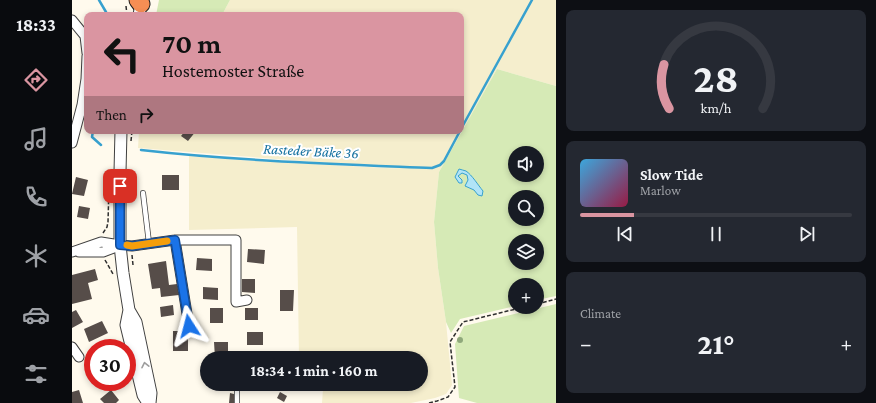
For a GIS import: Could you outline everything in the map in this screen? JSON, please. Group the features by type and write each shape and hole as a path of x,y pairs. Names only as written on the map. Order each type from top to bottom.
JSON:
{"street":[{"path":"72,20 84,35"},
{"path":"72,143 84,91"},
{"path":"121,134 120,245 129,310 126,325 143,395 149,403"},
{"path":"72,252 100,242 132,246 175,240 236,240 236,302 247,300"},
{"path":"175,240 189,326"},
{"path":"72,252 103,252 120,245"},
{"path":"72,347 79,357"}],"lane":[{"path":"143,193 149,243"},
{"path":"236,391 237,403"}],"path":[{"path":"100,242 100,238 107,228 110,185"},
{"path":"132,246 133,266"},
{"path":"544,302 556,299"},
{"path":"429,403 448,397 455,386 450,342 463,322 508,311"}],"shaded area":[{"path":"230,0 556,0 556,86 497,69 464,128 464,12 224,12"},
{"path":"139,134 460,134 439,172 434,222 452,385 446,394 411,403 322,403 323,391 428,391 428,351 299,351 297,227 189,230 189,156 404,169 138,148"}],"green space":[{"path":"159,0 230,0 224,12 157,12"},
{"path":"497,69 556,86 556,296 544,299 544,278 508,278 508,308 460,319 451,333 446,322 438,268 434,222 439,172 460,134 464,134 464,128"},
{"path":"556,304 556,403 477,403 459,398 455,344 464,326 514,314 544,314 544,307"}],"water":[{"path":"459,169 466,171 473,178 483,191 482,196 465,186 468,180 467,175 462,173 458,176 462,180 462,183 459,183 455,177"}],"building":[{"path":"183,134 194,134 188,141 181,136"},
{"path":"162,175 179,175 179,190 162,190"},
{"path":"76,177 88,180 84,196 72,194"},
{"path":"79,206 90,208 88,219 77,217"},
{"path":"248,249 265,250 264,264 247,262"},
{"path":"197,258 212,259 212,271 196,270"},
{"path":"166,261 169,285 177,284 179,295 161,297 160,288 152,289 148,264"},
{"path":"95,269 98,280 88,283 92,299 72,304 72,275"},
{"path":"242,279 255,279 255,293 242,292"},
{"path":"203,287 218,288 218,300 203,299"},
{"path":"280,290 294,290 293,311 280,311"},
{"path":"173,305 174,315 161,317 160,307"},
{"path":"210,308 223,308 223,323 210,323"},
{"path":"245,308 258,308 258,320 245,320"},
{"path":"76,310 83,322 72,328 72,312"},
{"path":"102,321 108,333 95,339 88,339 84,329"},
{"path":"173,331 188,331 188,351 173,351"},
{"path":"247,332 263,332 263,345 247,345"},
{"path":"214,342 228,342 228,351 215,351"},
{"path":"79,390 83,403 72,403 72,392"},
{"path":"112,391 119,400 116,403 104,403 100,399"},
{"path":"280,392 287,396 284,402 277,398"},
{"path":"230,393 234,394 234,403 229,403"}],"waterway":[{"path":"99,0 106,12"},
{"name":"Rasteder Bäke 36","path":"464,124 532,0"},
{"path":"92,134 92,137 101,145"},
{"name":"Rasteder Bäke 36","path":"141,150 250,159 432,168 440,165 444,161 458,134"}],"slow traffic":[{"path":"127,245 132,246 167,241"}],"route":[{"path":"120,186 120,245 132,246 175,240 189,326"}]}
